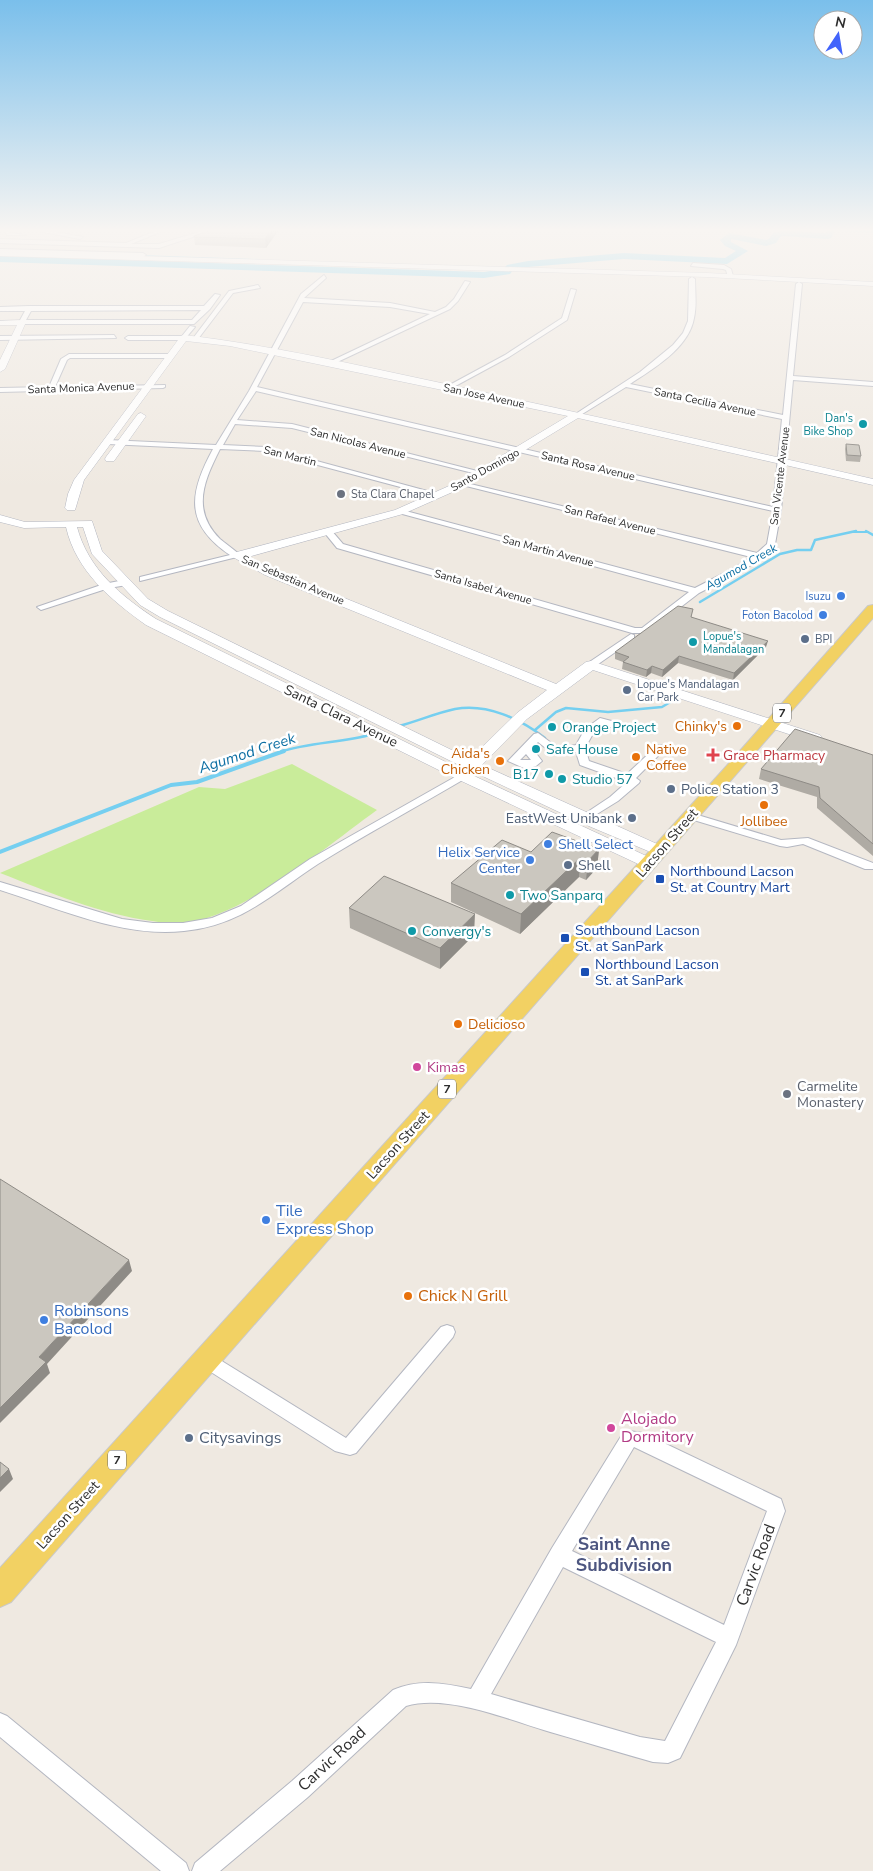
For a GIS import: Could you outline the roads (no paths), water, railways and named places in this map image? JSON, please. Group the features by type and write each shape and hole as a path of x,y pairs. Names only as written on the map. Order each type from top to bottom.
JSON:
{"main road":[{"name":"Lacson Street","path":"0,1591 655,857 873,609"}],"street":[{"path":"0,368 3,354 14,338 25,315"},
{"path":"0,323 194,322 201,315"},
{"path":"193,342 213,315"},
{"name":"San Sebastian Avenue","path":"293,315 219,446 204,478 198,501 203,518 215,538 226,549 237,556 269,572 558,689"},
{"path":"331,363 433,315"},
{"path":"446,388 507,356 565,319 566,315"},
{"name":"Santo Domingo","path":"143,579 237,556 399,512 462,484 577,415 666,356 682,339 691,323 691,315"},
{"name":"San Vicente Avenue","path":"644,631 696,591 759,556 771,544 777,510 797,315"},
{"path":"71,508 73,494 79,480 192,327"},
{"path":"0,338 114,337"},
{"path":"128,338 184,338"},
{"name":"San Jose Avenue","path":"184,338 193,342 273,351 331,363 577,415 873,482"},
{"path":"51,389 64,359 69,356 171,356"},
{"path":"790,378 873,384"},
{"name":"Santa Cecilia Avenue","path":"624,385 786,418"},
{"name":"Santa Monica Avenue","path":"0,390 163,386"},
{"name":"Santa Rosa Avenue","path":"253,388 777,510"},
{"path":"110,459 146,410"},
{"name":"San Nicolas Avenue","path":"233,422 292,426 481,473"},
{"name":"San Martin","path":"108,442 265,449 438,495"},
{"name":"San Rafael Avenue","path":"462,484 759,556"},
{"name":"San Martin Avenue","path":"399,512 696,591"},
{"path":"0,518 24,525 71,525"},
{"name":"Santa Clara Avenue","path":"655,857 466,771 424,743 164,614 144,602 96,552 88,523 71,525 72,534 80,555 128,607 151,622 409,750 466,771 584,818 655,857"},
{"name":"Santa Isabel Avenue","path":"328,532 340,546 635,631 644,631"},
{"path":"41,606 124,582"},
{"path":"0,886 110,922 168,929 202,924 234,915 314,862 466,771 516,720 631,637"},
{"path":"590,665 830,743"},
{"path":"584,818 629,788 635,781 584,763 582,746 588,731 600,722 619,726"},
{"path":"527,748 537,761 532,764 522,765 513,761 538,736 556,751 582,746"},
{"path":"629,778 660,748"},
{"path":"691,816 780,843 787,844 804,840 869,866"},
{"path":"206,1360 341,1445 350,1447 448,1332"},
{"name":"Carvic Road","path":"203,1871 300,1789 400,1697 407,1693 417,1692 476,1700 653,1751 668,1752 672,1750 729,1638 776,1511 774,1505 772,1502 637,1439 631,1438 627,1441 559,1555 476,1700"},
{"path":"559,1555 729,1638"},
{"path":"0,1723 178,1871"}],"waterway":[{"name":"Agumod Creek","path":"851,532 856,531"},
{"name":"Agumod Creek","path":"700,602 780,554 797,550 811,550 815,540 851,532"},
{"name":"Agumod Creek","path":"851,532 868,532"},
{"name":"Agumod Creek","path":"868,532 873,535"},
{"name":"Agumod Creek","path":"535,730 556,712 566,708 608,712 662,707 672,701 668,695"},
{"name":"Agumod Creek","path":"399,726 455,709 479,708 503,714 545,738"},
{"name":"Agumod Creek","path":"280,752 303,746 373,734"},
{"name":"Agumod Creek","path":"0,852 171,785 197,782 284,751"}],"place":[{"name":"Dan's Bike Shop","path":"863,424"},
{"name":"Sta Clara Chapel","path":"341,494"},
{"name":"Isuzu","path":"841,596"},
{"name":"Foton Bacolod","path":"823,615"},
{"name":"BPI","path":"805,639"},
{"name":"Lopue's Mandalagan","path":"693,642"},
{"name":"Lopue's Mandalagan Car Park","path":"627,690"},
{"name":"Chinky's","path":"737,726"},
{"name":"Orange Project","path":"552,727"},
{"name":"Safe House","path":"536,749"},
{"name":"Grace Pharmacy","path":"713,755"},
{"name":"Native Coffee","path":"636,757"},
{"name":"Aida's Chicken","path":"500,761"},
{"name":"B17","path":"549,774"},
{"name":"Studio 57","path":"562,779"},
{"name":"Police Station 3","path":"671,789"},
{"name":"Jollibee","path":"764,805"},
{"name":"EastWest Unibank","path":"632,818"},
{"name":"Shell Select","path":"548,844"},
{"name":"Helix Service Center","path":"530,860"},
{"name":"Shell","path":"568,865"},
{"name":"Northbound Lacson St. at Country Mart","path":"660,879"},
{"name":"Two Sanparq","path":"510,895"},
{"name":"Convergy's","path":"412,931"},
{"name":"Southbound Lacson St. at SanPark","path":"565,938"},
{"name":"Northbound Lacson St. at SanPark","path":"585,972"},
{"name":"Delicioso","path":"458,1024"},
{"name":"Kimas","path":"417,1067"},
{"name":"Carmelite Monastery","path":"787,1094"},
{"name":"Tile Express Shop","path":"266,1220"},
{"name":"Chick N Grill","path":"408,1296"},
{"name":"Robinsons Bacolod","path":"44,1320"},
{"name":"Alojado Dormitory","path":"611,1428"},
{"name":"Citysavings","path":"189,1438"}],"district":[{"name":"Saint Anne Subdivision","path":"624,1554"}]}
